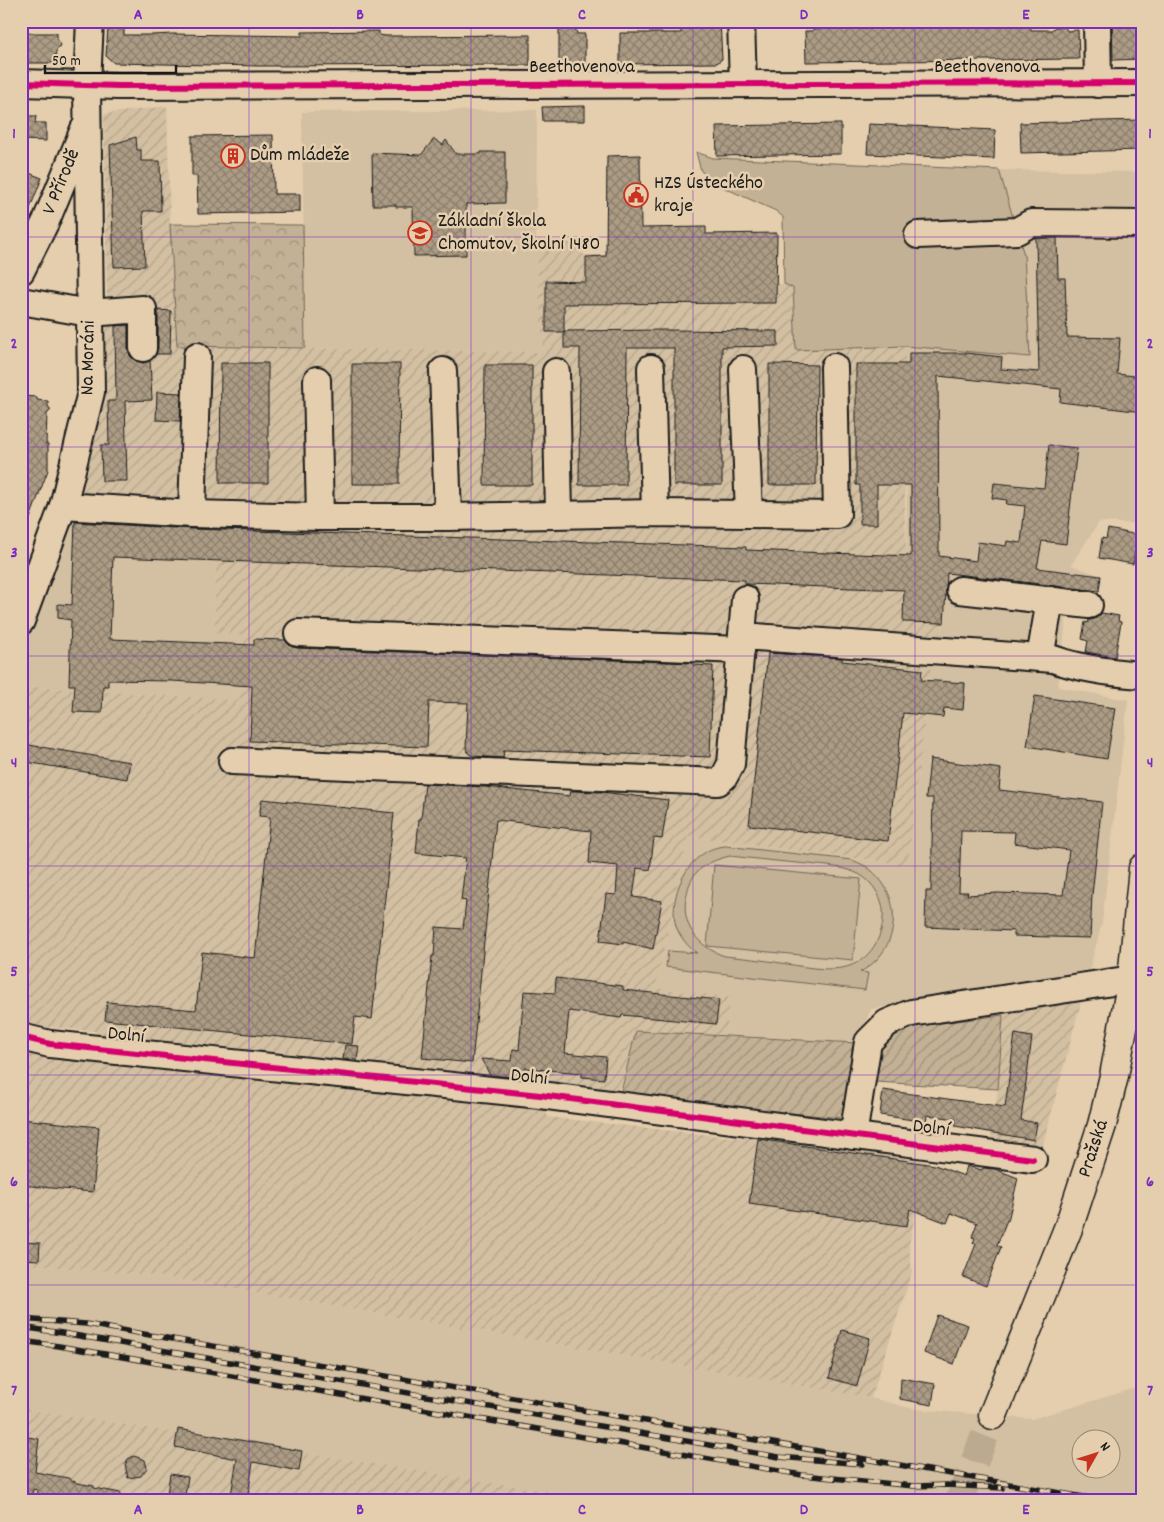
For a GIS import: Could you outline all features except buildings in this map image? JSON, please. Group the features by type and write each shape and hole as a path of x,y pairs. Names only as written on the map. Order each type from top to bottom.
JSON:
{"main road":[{"name":"Pražská","path":"993,1415 1050,1276 1087,1176 1114,1076 1137,977 1143,868"}],"street":[{"name":"Na Moráni","path":"21,621 63,506 91,392 87,84 90,21"},
{"path":"741,21 743,84"},
{"path":"1097,21 1098,84"},
{"name":"Beethovenova","path":"21,83 118,86 1143,83"},
{"name":"V Přírodě","path":"21,271 46,221 88,120"},
{"path":"918,235 1017,231 1031,223 1143,224"},
{"path":"21,301 89,313 143,308 144,348"},
{"path":"192,514 197,356"},
{"path":"63,506 192,514 320,517 448,517 656,513 837,515 834,367"},
{"path":"651,368 656,513"},
{"path":"743,369 749,514"},
{"path":"443,371 448,517"},
{"path":"556,372 559,514"},
{"path":"317,380 320,517"},
{"path":"960,590 1089,605"},
{"path":"232,760 718,782 724,777 731,764 745,599"},
{"path":"1040,658 1050,600"},
{"path":"298,633 741,643 1053,659 1086,668 1143,675"},
{"path":"853,1136 868,1042 887,1022 911,1013 1137,977"},
{"name":"Dolní","path":"21,1037 50,1044 540,1095 1033,1159"}],"shaded area":[{"path":"167,106 170,224 177,346 543,352 536,241 567,241 585,255 605,255 606,284 784,284 793,288 796,350 905,346 905,518 907,555 947,558 944,623 931,666 908,865 688,836 656,988 730,997 726,1035 636,1031 620,1096 101,1040 95,1031 46,1027 21,1022 21,686 239,700 245,635 214,633 216,561 177,559 179,526 71,512 102,392 107,298 104,114"},
{"name":"Základní škola Chomutov, Školní 1480","path":"537,110 536,241 544,352 305,348 302,112"},
{"path":"999,170 1143,172 1143,524 1099,522 1071,565 1101,576 1099,591 1067,612 1058,687 1128,700 1102,923 1089,971 871,1009 856,1043 726,1035 730,997 656,988 688,836 908,865 931,666 944,623 948,558 907,556 905,346 937,348 1024,255"},
{"path":"71,512 179,526 177,559 216,560 214,633 245,634 239,700 21,686 21,651"},
{"path":"1082,998 1042,1148 990,1143 998,1089 1003,1015"},
{"path":"21,1052 546,1111 548,1117 719,1136 833,1143 926,1162 909,1245 912,1272 871,1398 164,1277 21,1264"},
{"path":"21,1264 164,1277 871,1398 914,1409 1032,1419 1143,1386 1143,1501 610,1501 21,1408"},
{"path":"21,1408 610,1501 21,1501"}],"green space":[{"path":"696,152 713,158 999,170 1024,255 1030,357 905,346 796,350 793,288 784,284 783,217 776,211 718,185 701,171"},
{"path":"170,224 303,225 305,348 177,346"},
{"path":"725,846 852,860 872,871 883,883 890,896 893,910 893,925 890,939 883,952 873,963 860,972 868,973 865,990 666,967 668,951 697,953 682,938 674,917 676,896 683,876 689,867 703,854","holes":["730,856 838,867 859,874 877,892 882,903 883,919 874,947 861,960 852,965 827,969 725,956 707,947 699,941 688,924 685,905 687,891 696,873 708,864"]},
{"path":"714,865 861,879 853,960 707,946"},
{"path":"1003,1015 998,1089 875,1082 878,1054 890,1039 910,1027"},
{"path":"636,1031 856,1043 842,1118 620,1096"}],"tunnel":[{"path":"959,1501 993,1415"}],"railway":[{"path":"21,1319 86,1324 1107,1501"},
{"path":"21,1327 779,1457 862,1464"},
{"path":"21,1341 802,1475 914,1486 947,1485 1002,1488"}],"cycle path":[{"path":"21,83 118,86 1143,83"},
{"path":"21,1037 50,1044 540,1095 1033,1159"}],"place":[{"name":"Dům mládeže","path":"233,156"},
{"name":"HZS Ústeckého kraje","path":"636,195"},
{"name":"Základní škola Chomutov, Školní 1480","path":"420,233"}]}
